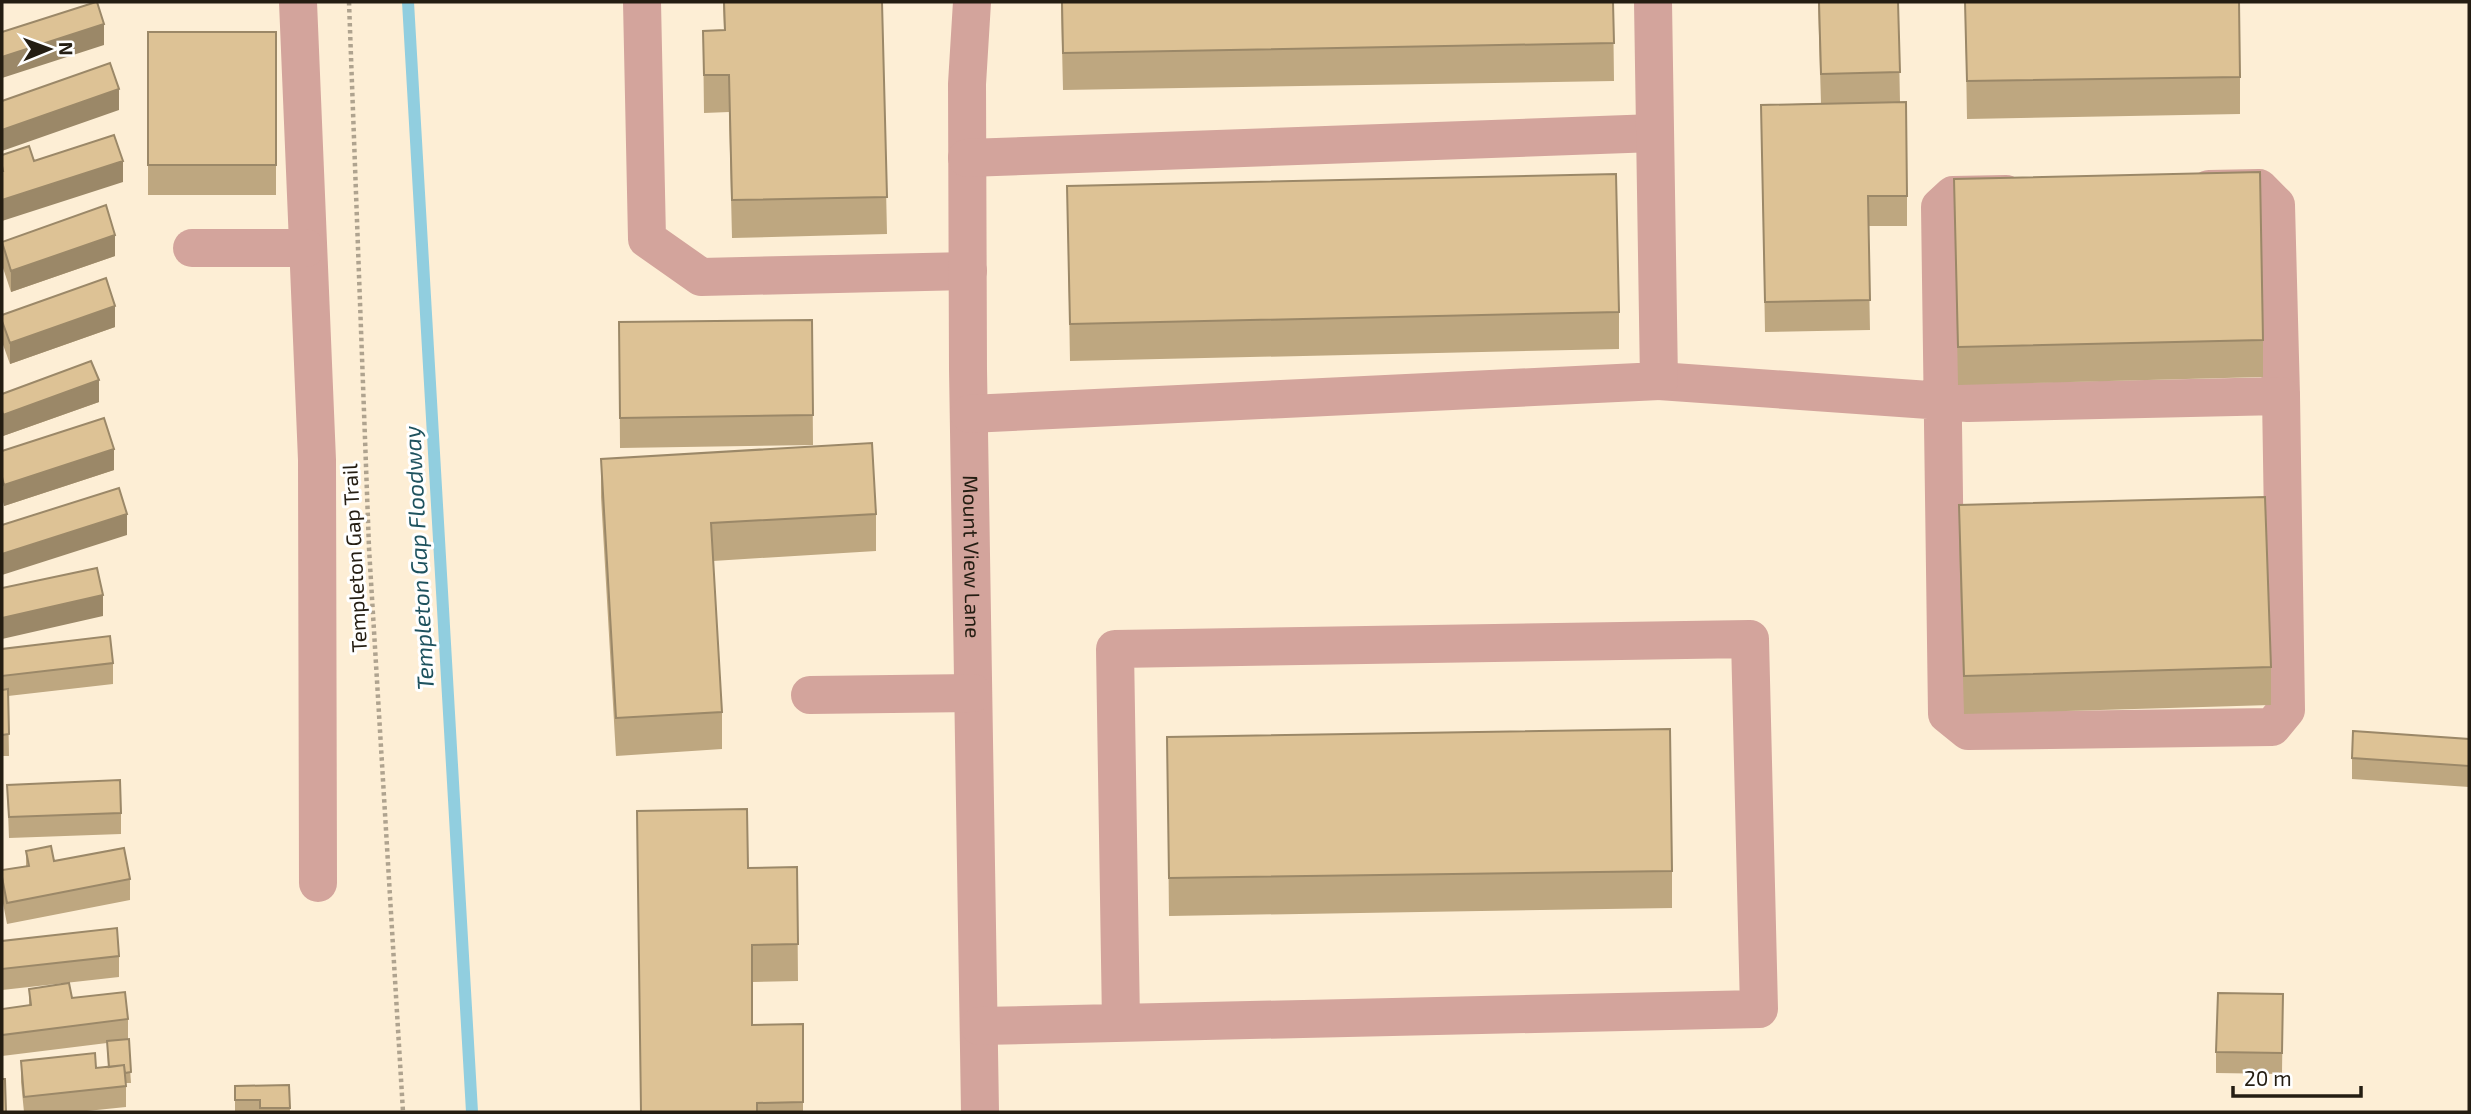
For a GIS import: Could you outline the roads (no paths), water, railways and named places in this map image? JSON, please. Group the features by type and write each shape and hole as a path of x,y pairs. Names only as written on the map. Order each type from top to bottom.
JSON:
{"street":[{"path":"298,2 306,248 317,460 318,883"},
{"path":"642,2 647,239 701,277 968,271"},
{"name":"Mount View Lane","path":"972,2 967,84 967,158 980,1112"},
{"path":"1653,2 1659,381"},
{"path":"967,158 1655,133"},
{"path":"2037,193 1953,195 1940,207 1947,715 1968,731 2272,727 2286,710 2276,205 2259,188 2176,190"},
{"path":"192,248 306,248"},
{"path":"969,414 1659,381 1943,401 2281,396"},
{"path":"2242,512 2283,511"},
{"path":"1945,516 1985,516"},
{"path":"979,1026 1759,1009 1750,639 1115,649 1121,1022"},
{"path":"810,695 973,693"}],"waterway":[{"name":"Templeton Gap Floodway","path":"408,2 472,1112"}]}
